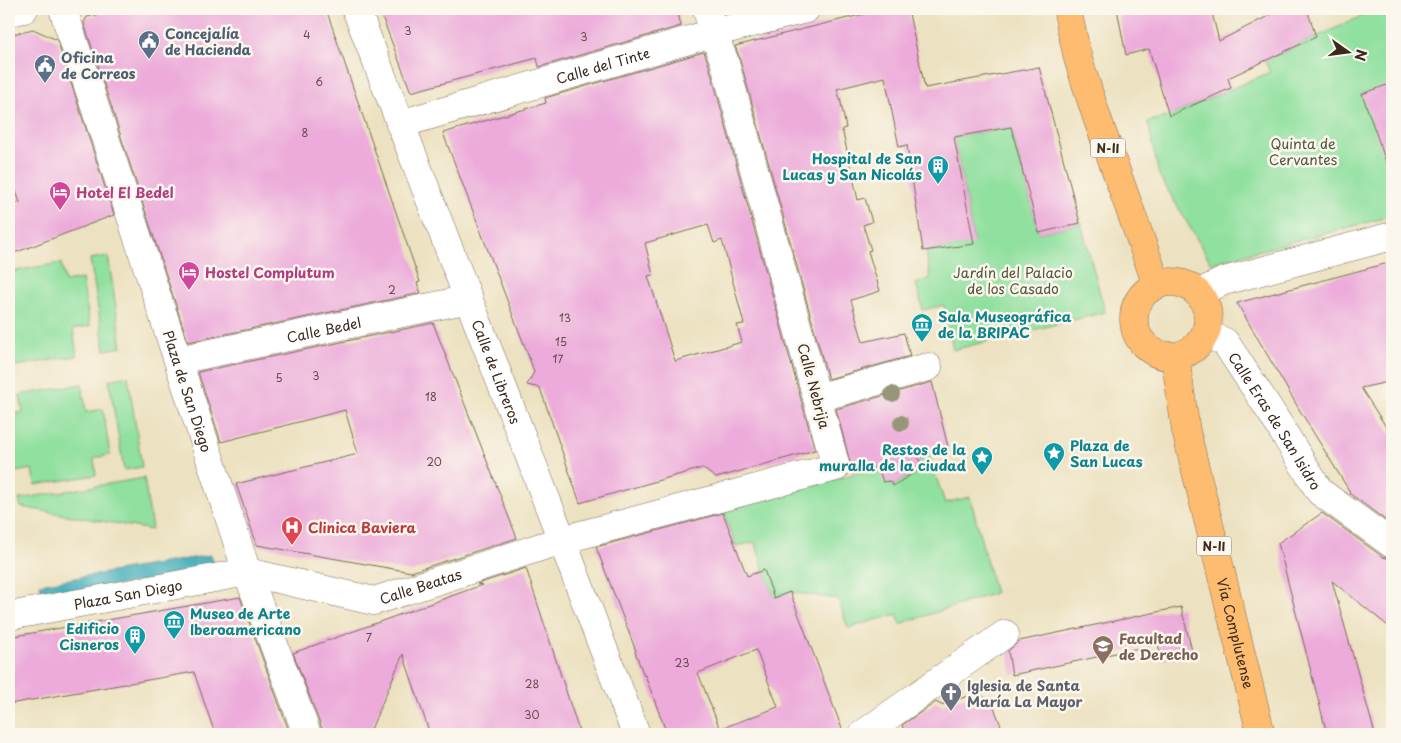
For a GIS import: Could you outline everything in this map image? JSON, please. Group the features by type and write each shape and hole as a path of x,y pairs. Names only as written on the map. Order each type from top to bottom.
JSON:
{"main road":[{"name":"N-II","path":"1067,9 1078,59 1096,115 1157,285"},
{"path":"1172,282 1186,285 1199,293 1206,305 1209,320 1206,334 1198,345 1188,353 1175,356 1162,355 1150,350 1141,340 1136,328 1134,315 1138,302 1146,292 1157,285 1172,282"},
{"name":"Vía Complutense","path":"1175,356 1186,431 1261,734"}],"street":[{"path":"9,12 24,9"},
{"name":"Plaza de San Diego","path":"63,9 247,572 306,734"},
{"name":"Calle de Libreros","path":"356,9 636,734"},
{"name":"Calle del Tinte","path":"400,124 710,21 806,9"},
{"name":"Calle Nebrija","path":"562,540 836,467 724,60 710,21"},
{"path":"1199,293 1224,281 1392,236"},
{"name":"Calle Bedel","path":"178,360 469,298"},
{"name":"Calle Eras de San Isidro","path":"1206,334 1225,342 1320,492 1392,544"},
{"path":"818,398 928,367"},
{"name":"Calle Beatas","path":"247,572 374,601 562,540"},
{"name":"Plaza San Diego","path":"9,616 247,572"},
{"path":"863,734 1005,634"}],"green space":[{"name":"Quinta de Cervantes","path":"1361,9 1392,9 1392,216 1211,263 1159,175 1148,122 1169,116 1270,72 1265,61 1362,16"},
{"name":"Jardín del Palacio de los Casado","path":"1011,127 1039,233 1081,223 1105,312 953,350 944,305 923,310 916,284 930,278 926,251 974,243 954,137"},
{"path":"108,256 122,347 105,350 90,259"},
{"path":"61,263 65,282 82,279 90,326 73,329 77,356 15,366 12,349 9,349 9,272"},
{"path":"128,376 142,467 124,470 109,380"},
{"path":"82,384 86,412 103,409 110,455 94,458 96,475 35,485 32,469 15,472 9,435 9,415 23,412 20,395"},
{"path":"928,453 945,503 970,497 995,593 900,624 897,614 848,628 838,599 790,592 774,598 755,542 736,546 723,511 878,467 893,486 922,468 918,455"},
{"path":"144,478 152,530 21,507 19,499"}],"water":[{"path":"211,555 216,568 43,599 40,584"}],"building":[{"path":"122,9 326,9 420,282 417,283 421,293 188,342 84,23 87,17"},
{"path":"379,9 677,9 681,26 539,67 537,58 411,92"},
{"path":"884,9 908,9 925,88 1039,67 1080,223 1039,233 1011,127 954,137 974,244 923,251 907,145 899,147 885,77 837,89 846,128 842,129 858,200 865,198 872,222 863,225 871,250 868,251 880,291 851,300 863,342 904,333 910,356 828,379 735,46"},
{"path":"1117,9 1211,9 1219,41 1282,9 1307,9 1316,37 1228,78 1231,88 1169,116 1149,49 1126,55"},
{"path":"33,29 57,40 114,215 9,255 9,206 20,203 9,170 9,35"},
{"path":"704,52 815,450 716,478 702,468 580,503 540,388 527,385 534,372 530,360 443,133 546,103 545,98","holes":["708,225 714,243 722,240 744,324 737,325 742,342 675,361 648,276 653,275 645,243"]},
{"path":"1392,83 1392,170 1389,170 1362,94"},
{"path":"1392,262 1392,381 1361,388 1392,436 1392,525 1349,493 1237,303"},
{"path":"433,323 517,538 411,572 257,545 236,484 358,454 345,410 221,442 198,372"},
{"path":"932,382 948,447 918,456 922,468 893,486 890,481 883,482 878,467 853,474 836,409"},
{"path":"723,513 747,576 764,570 774,598 790,592 844,734 667,734 596,547","holes":["756,650 778,707 720,729 698,673"]},
{"path":"1322,513 1383,557 1392,559 1392,629 1332,581 1375,734 1327,734 1278,543"},
{"path":"526,568 580,734 430,734 403,654 369,734 322,734 322,729 293,653 482,585 477,584"},
{"name":"Edificio Cisneros","path":"240,597 290,734 215,734 194,672 9,704 9,637"},
{"path":"1181,607 1193,655 1162,660 1158,644 1012,675 1008,651 1019,641"},
{"name":"Iglesia de Santa María La Mayor","path":"977,693 992,702 1004,734 905,734 902,725 936,702 941,705"}],"place":[{"name":"Concejalía de Hacienda","path":"149,60"},
{"name":"Oficina de Correos","path":"45,84"},
{"name":"Hospital de San Lucas y San Nicolás","path":"938,185"},
{"name":"Hotel El Bedel","path":"60,211"},
{"name":"Hostel Complutum","path":"189,291"},
{"name":"Sala Museográfica de la BRIPAC","path":"922,343"},
{"name":"Plaza de San Lucas","path":"1054,472"},
{"name":"Restos de la muralla de la ciudad","path":"982,476"},
{"name":"Clinica Baviera","path":"292,546"},
{"name":"Museo de Arte Iberoamericano","path":"174,640"},
{"name":"Edificio Cisneros","path":"135,655"},
{"name":"Facultad de Derecho","path":"1103,665"},
{"name":"Iglesia de Santa María La Mayor","path":"951,712"}]}
